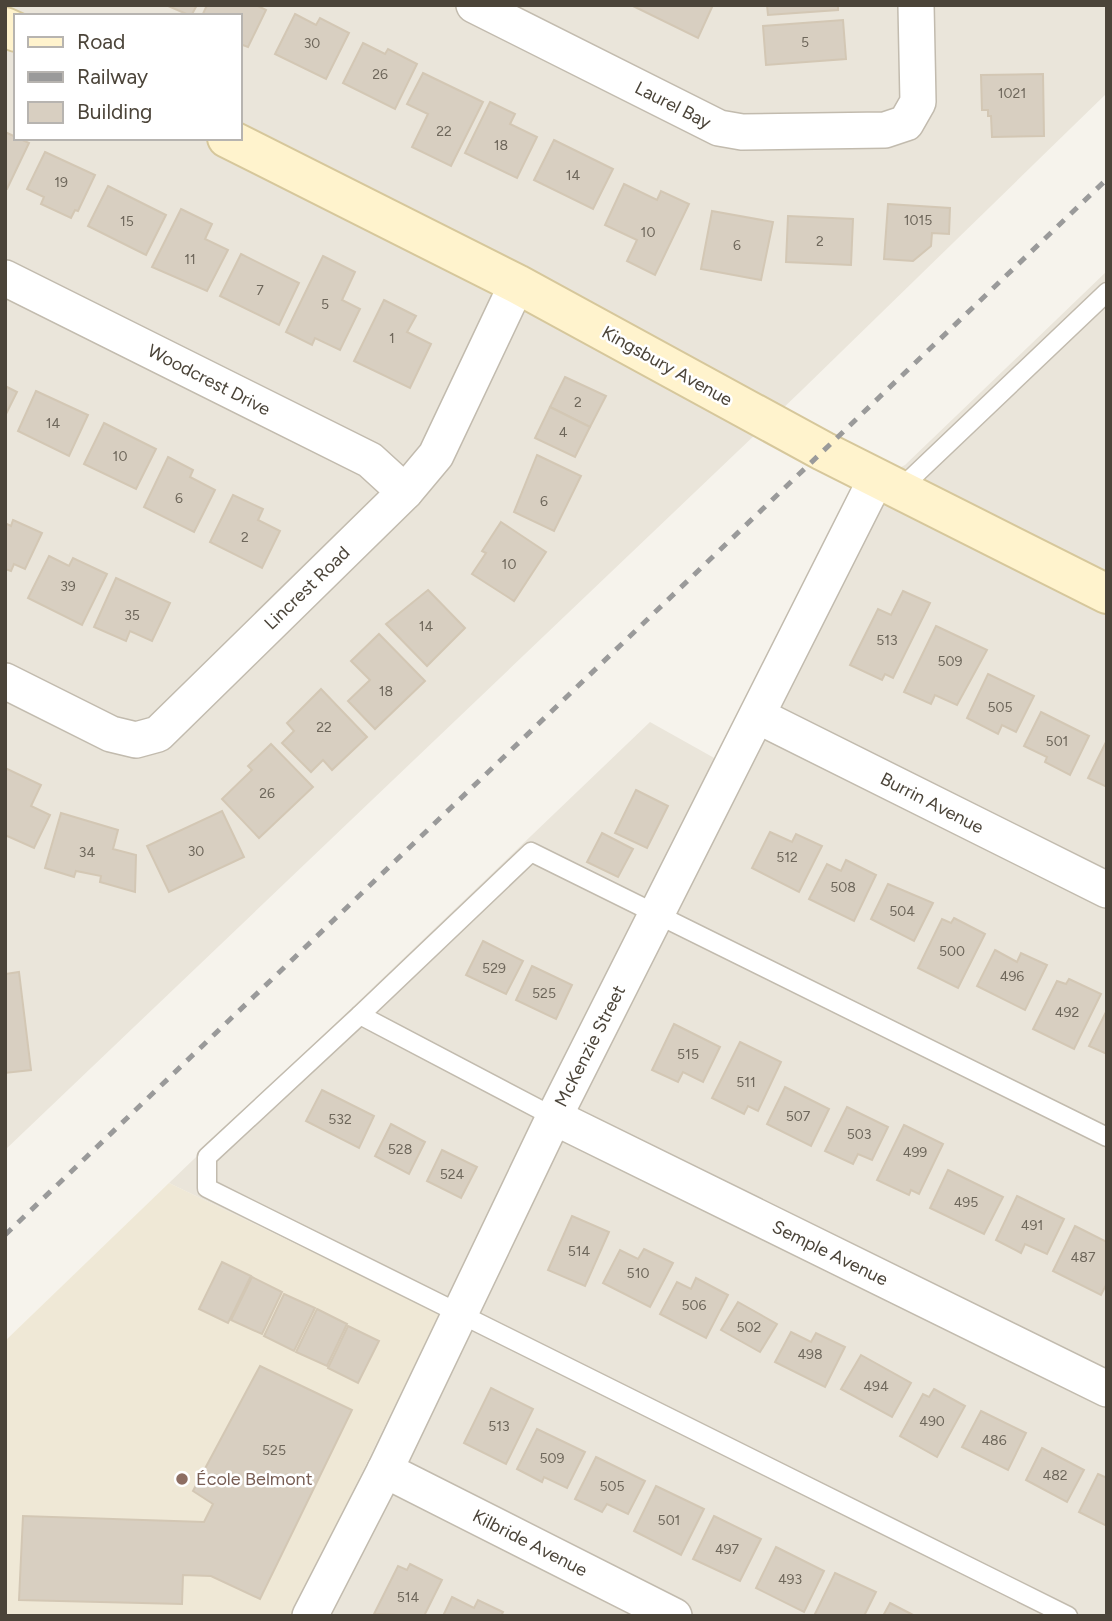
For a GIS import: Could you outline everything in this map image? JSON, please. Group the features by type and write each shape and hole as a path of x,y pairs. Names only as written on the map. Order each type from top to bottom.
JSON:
{"street":[{"name":"Laurel Bay","path":"474,5 719,128 742,132 885,130 906,123 918,102 916,5"},
{"name":"Kingsbury Avenue","path":"231,140 517,284 888,484 1107,594"},
{"name":"Woodcrest Drive","path":"5,278 370,460 405,492"},
{"name":"Lincrest Road","path":"5,681 111,734 136,740 158,734 405,492 436,454 517,284"},
{"name":"McKenzie Street","path":"310,1616 385,1469 554,1116 657,912 758,716 888,484"},
{"name":"Burrin Avenue","path":"758,716 1107,890"},
{"name":"Semple Avenue","path":"554,1116 1107,1390"},
{"name":"Kilbride Avenue","path":"385,1469 674,1616"}],"lane":[{"path":"888,484 1107,292"},
{"path":"1068,1616 207,1188 207,1157 531,852 657,912 1107,1137"},
{"path":"360,1014 554,1116"}],"shaded area":[{"path":"5,5 1107,5 1107,93 802,390 5,1150"},
{"path":"1107,271 1107,1616 292,1616 440,1313 169,1183 650,722 716,759 852,493 905,465"},
{"name":"École Belmont","path":"169,1183 440,1313 292,1616 5,1616 5,1341"}],"building":[{"path":"166,5 197,5 192,14"},
{"path":"207,5 256,5 266,10 248,47 242,45 242,14 203,14"},
{"path":"631,5 713,5 698,38"},
{"path":"767,5 838,5 838,10 768,15"},
{"path":"295,14 316,25 320,18 349,33 326,79 275,54"},
{"path":"843,20 846,59 766,65 763,26"},
{"path":"363,43 385,54 388,49 417,64 395,109 343,83"},
{"path":"423,73 483,102 451,166 412,147 428,114 407,104"},
{"path":"1043,74 1044,136 992,137 991,116 988,116 988,110 982,110 981,75"},
{"path":"490,102 515,114 510,124 537,137 517,178 465,153"},
{"path":"5,132 14,136 14,140 29,143 5,189"},
{"path":"554,140 613,169 593,209 534,180"},
{"path":"45,152 95,175 78,211 75,210 71,218 41,204 44,197 27,189"},
{"path":"624,184 657,200 661,191 689,204 655,275 627,261 637,240 605,225"},
{"path":"108,186 166,215 146,255 88,226"},
{"path":"888,204 950,208 949,234 932,233 931,246 913,261 884,259"},
{"path":"181,209 212,224 205,239 228,250 207,291 152,267"},
{"path":"712,211 773,222 761,280 701,269"},
{"path":"788,216 853,219 851,265 786,262"},
{"path":"241,254 299,283 279,325 220,296"},
{"path":"323,256 355,272 342,300 360,309 340,350 315,338 312,345 286,332"},
{"path":"384,300 416,316 407,332 431,344 410,388 354,361"},
{"path":"565,377 606,396 590,427 550,407"},
{"path":"5,386 17,392 5,416"},
{"path":"36,391 88,415 69,456 18,431"},
{"path":"550,407 590,427 575,457 535,438"},
{"path":"104,423 156,449 136,489 84,464"},
{"path":"537,455 581,476 554,531 514,512"},
{"path":"168,457 193,470 190,477 215,490 194,532 144,507"},
{"path":"233,495 263,509 258,520 280,531 262,568 210,542"},
{"path":"13,520 42,533 25,569 14,564 11,571 5,569 5,523 11,526"},
{"path":"501,522 546,552 514,601 472,574 486,553 482,551"},
{"path":"49,556 69,566 73,558 107,574 82,625 28,598"},
{"path":"116,578 170,603 152,641 130,631 126,641 94,627"},
{"path":"428,590 465,628 427,666 386,624"},
{"path":"903,591 930,603 893,678 885,674 882,680 850,665 878,609 891,615"},
{"path":"936,626 987,650 957,705 935,695 931,704 904,692"},
{"path":"379,634 425,681 375,729 348,701 370,680 351,661"},
{"path":"988,674 1034,696 1016,732 1002,725 998,734 967,718"},
{"path":"321,689 367,737 332,770 323,760 311,772 282,743 294,731 287,723"},
{"path":"1041,712 1089,736 1070,775 1045,762 1047,757 1024,746"},
{"path":"1107,740 1107,787 1088,778"},
{"path":"271,744 313,787 259,838 222,799 252,770 248,766"},
{"path":"5,768 41,785 31,806 50,815 34,848 5,835"},
{"path":"636,790 668,806 647,848 615,833"},
{"path":"222,811 244,857 169,892 147,846"},
{"path":"61,813 118,830 113,849 136,855 135,892 100,882 101,876 76,871 74,877 45,868"},
{"path":"770,832 792,842 796,834 822,846 799,892 752,868"},
{"path":"602,833 633,849 618,877 587,862"},
{"path":"846,860 876,875 854,921 809,899 827,864 841,871"},
{"path":"888,884 933,903 914,941 871,919"},
{"path":"954,918 985,934 958,988 918,968 942,919 951,923"},
{"path":"483,941 523,961 506,994 466,975"},
{"path":"995,950 1017,962 1021,953 1047,965 1025,1010 977,986"},
{"path":"532,966 572,985 556,1019 516,1000"},
{"path":"19,972 31,1070 5,1073 5,974"},
{"path":"1069,979 1101,994 1074,1049 1033,1029 1057,981 1066,984"},
{"path":"1107,1010 1107,1054 1089,1046"},
{"path":"674,1024 720,1047 703,1082 683,1072 678,1082 652,1070"},
{"path":"740,1042 781,1062 758,1111 748,1106 744,1114 712,1098"},
{"path":"785,1087 829,1109 811,1146 767,1124"},
{"path":"322,1090 374,1116 359,1148 306,1121"},
{"path":"847,1107 888,1127 872,1160 858,1154 853,1164 825,1151"},
{"path":"391,1124 425,1142 409,1174 375,1156"},
{"path":"904,1125 943,1144 919,1194 911,1190 909,1195 877,1180"},
{"path":"442,1150 477,1167 461,1198 427,1181"},
{"path":"948,1170 1003,1197 984,1234 930,1208"},
{"path":"1017,1196 1064,1219 1047,1254 1025,1244 1021,1253 996,1240"},
{"path":"572,1216 609,1232 585,1286 548,1270"},
{"path":"1075,1226 1107,1242 1107,1283 1101,1295 1053,1271"},
{"path":"644,1249 673,1263 650,1307 603,1283 620,1250 638,1259"},
{"path":"222,1262 251,1276 228,1323 199,1309"},
{"path":"252,1277 282,1292 262,1334 231,1320"},
{"path":"696,1278 728,1295 706,1338 660,1314 677,1282 691,1289"},
{"path":"284,1294 315,1308 294,1351 264,1336"},
{"path":"738,1302 777,1324 760,1352 721,1330"},
{"path":"317,1309 347,1324 327,1366 296,1352"},
{"path":"348,1326 379,1341 358,1383 328,1368"},
{"path":"791,1332 811,1342 816,1333 845,1347 825,1387 775,1362"},
{"path":"861,1355 911,1383 892,1417 841,1389"},
{"path":"260,1366 352,1410 260,1599 211,1576 183,1575 182,1604 19,1600 23,1516 204,1522 213,1504 193,1491"},
{"path":"491,1388 533,1409 506,1464 464,1443"},
{"path":"934,1389 965,1406 937,1457 900,1436 923,1394 929,1397"},
{"path":"981,1411 1026,1433 1008,1470 962,1447"},
{"path":"537,1429 585,1452 567,1488 544,1477 542,1482 517,1469"},
{"path":"1042,1448 1084,1470 1067,1502 1026,1480"},
{"path":"596,1457 645,1481 628,1514 607,1504 602,1512 575,1499"},
{"path":"1098,1474 1107,1478 1107,1526 1079,1512"},
{"path":"656,1486 704,1509 681,1555 634,1531"},
{"path":"714,1516 761,1539 740,1581 693,1559"},
{"path":"776,1547 824,1571 804,1612 756,1588"},
{"path":"410,1564 442,1580 424,1616 374,1614 398,1566 407,1570"},
{"path":"835,1573 876,1592 864,1616 814,1616"},
{"path":"452,1597 474,1608 478,1600 503,1612 501,1616 443,1616"},
{"path":"890,1603 915,1616 883,1616"}],"railway":[{"path":"5,1235 1107,179"}],"place":[{"name":"École Belmont","path":"182,1479"}]}
